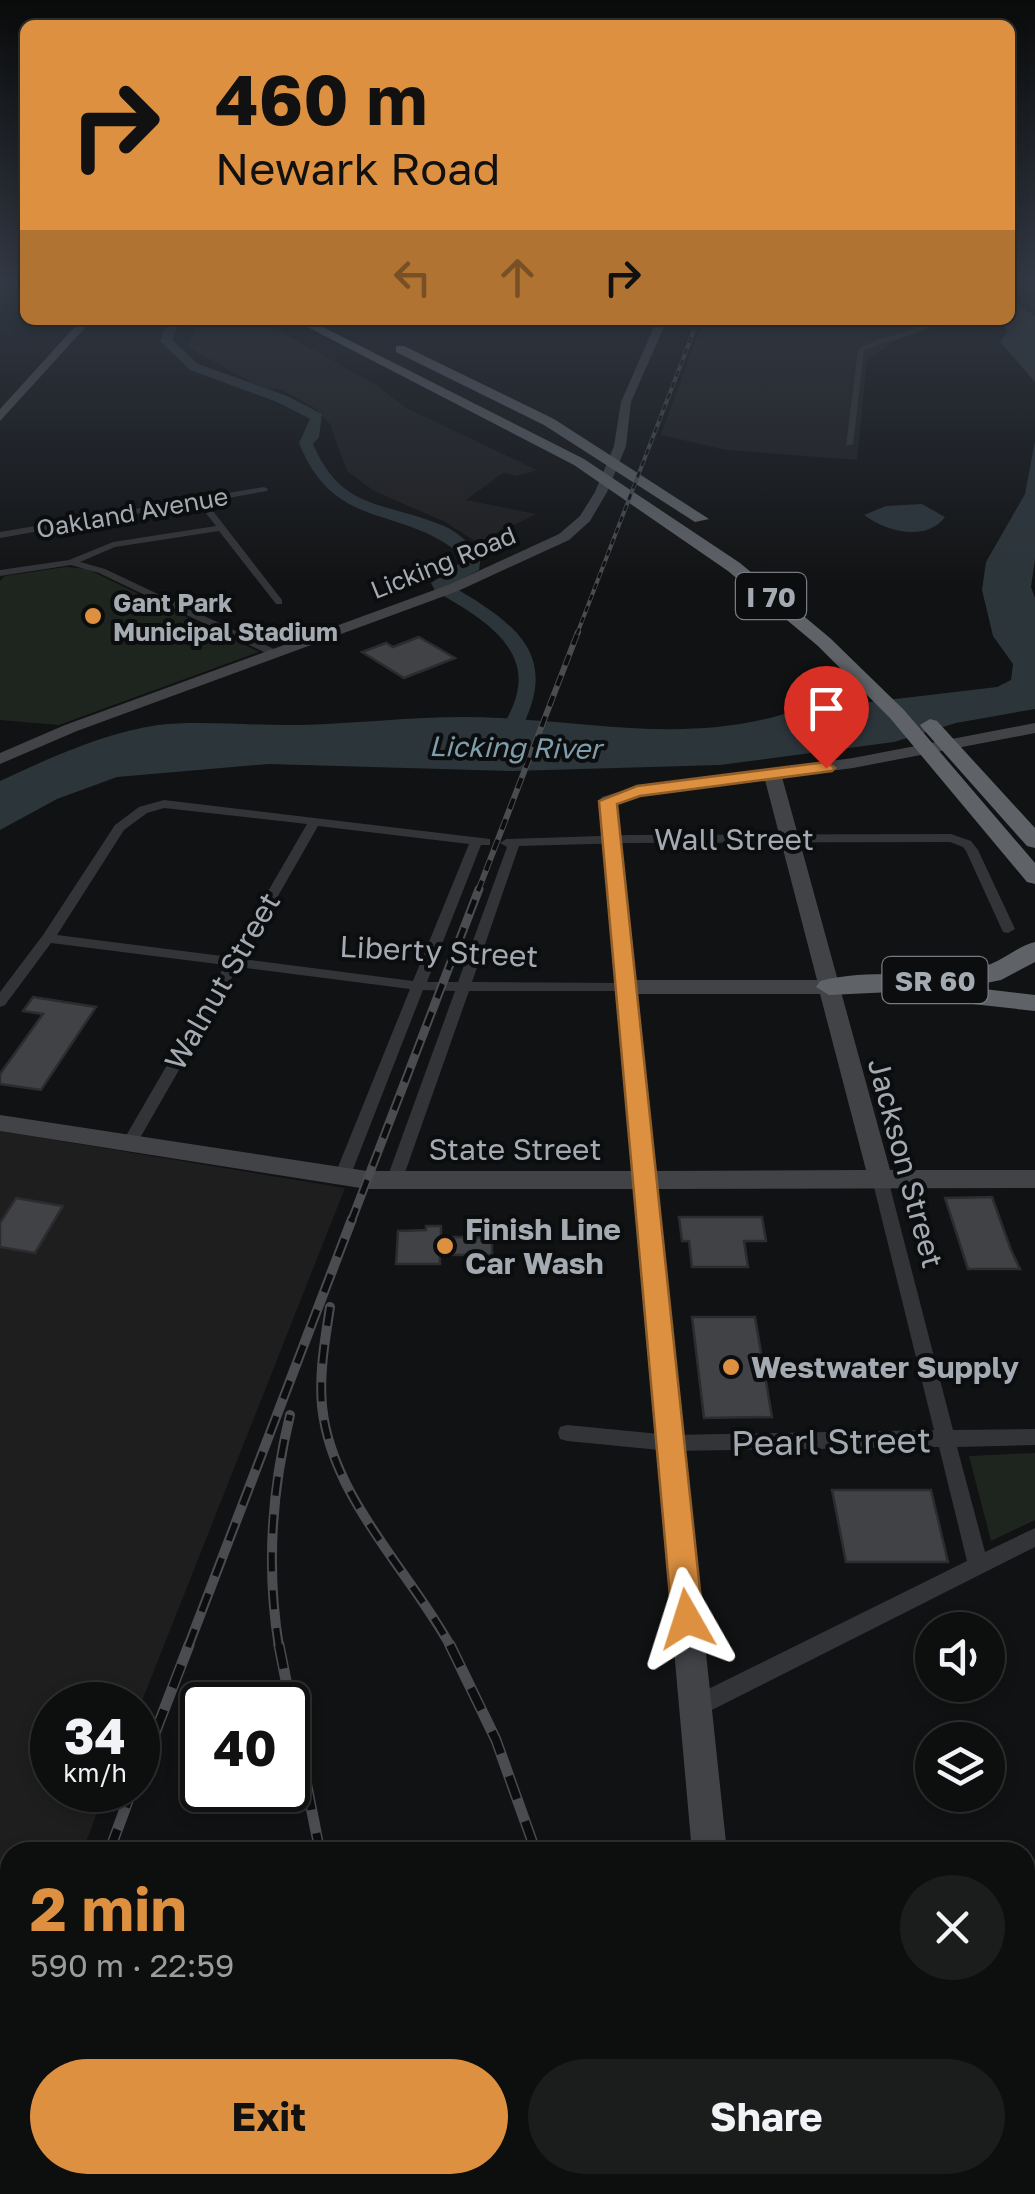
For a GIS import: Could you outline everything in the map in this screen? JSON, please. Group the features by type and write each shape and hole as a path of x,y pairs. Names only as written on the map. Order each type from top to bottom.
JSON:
{"highway":[{"name":"I 70","path":"420,381 578,462 651,507 858,662"},
{"path":"469,381 592,446 716,530"},
{"name":"I 70","path":"742,550 1035,841"},
{"name":"I 70","path":"961,770 1010,852 1035,877"},
{"path":"1010,852 1035,893"},
{"name":"SR 60","path":"829,987 856,981 966,978 1016,965 1035,950"},
{"path":"829,987 860,993 989,995 1035,1003"}],"main road":[{"path":"0,417 32,381"}],"street":[{"name":"Licking Road","path":"0,759 71,728 453,588 530,556 564,537 585,518 601,492 620,446 626,402 635,381"},
{"path":"849,444 854,381"},
{"name":"Oakland Avenue","path":"0,534 264,489"},
{"path":"200,500 279,602"},
{"path":"0,573 72,562 104,547 221,528"},
{"path":"72,562 104,572 274,653"},
{"path":"708,1842 608,801 614,796 922,752 1035,728"},
{"name":"Jackson Street","path":"774,776 978,1565"},
{"path":"0,1002 48,938 120,828 143,810 164,804 481,841 342,1177"},
{"name":"Walnut Street","path":"131,1141 314,822"},
{"name":"Wall Street","path":"464,988 510,844 962,840 972,850 1008,929"},
{"name":"Liberty Street","path":"48,938 418,986 829,987"},
{"path":"394,1181 464,988"},
{"name":"State Street","path":"0,1123 342,1177 394,1181 1035,1179"},
{"name":"Pearl Street","path":"567,1432 670,1443 1035,1438"},
{"path":"696,1706 1035,1536"}],"shaded area":[{"path":"250,381 370,381 406,408 537,470 517,476 503,473 466,500 536,514 478,543 445,522 374,491 347,471 330,424 315,408 280,389 264,389"},
{"path":"681,381 865,381 857,460 727,450 661,435"},
{"name":"Gant Park Municipal Stadium","path":"66,567 87,569 259,652 59,725 0,720 0,581 5,576"},
{"path":"0,1131 345,1188 149,1682 30,1682 30,1812 97,1812 86,1842 0,1842"},
{"path":"1035,1453 1035,1520 991,1541 969,1456"}],"water":[{"name":"Licking River","path":"1035,441 1035,559 1031,587 1035,598 1035,709 956,723 894,742 720,765 512,771 269,764 117,777 57,799 0,830 0,781 97,740 158,725 302,725 475,717 683,729 757,721 794,711 997,687 1011,680 1013,664 993,636 982,590 986,562 1025,494"},
{"path":"922,504 945,517 928,530 895,530 864,515 886,506"}],"building":[{"path":"419,637 455,658 404,678 362,652 386,643 393,647"},
{"path":"33,997 96,1007 41,1090 0,1084 0,1074 43,1014 23,1011"},
{"path":"992,1197 1020,1269 968,1269 945,1198"},
{"path":"16,1198 63,1206 35,1253 0,1247 0,1223"},
{"path":"679,1217 762,1217 766,1241 744,1241 748,1267 692,1267 689,1241 682,1241"},
{"name":"Finish Line Car Wash","path":"426,1226 441,1226 441,1237 492,1237 492,1255 440,1255 440,1264 396,1264 398,1231 426,1230"},
{"name":"Westwater Supply","path":"692,1317 755,1317 772,1417 704,1418"},
{"path":"832,1490 931,1490 948,1562 846,1562"}],"waterway":[{"name":"Licking River","path":"234,381 317,417 312,437 306,443 316,467 342,496 442,531 475,558 473,566 440,583 498,625 520,651 526,667 527,691 504,743"}],"railway":[{"path":"577,634 674,381"},
{"path":"478,891 578,632"},
{"path":"351,1222 479,889"},
{"path":"188,1647 352,1219"},
{"path":"330,1307 321,1381 328,1439 356,1502 451,1647"},
{"path":"279,1647 273,1531 278,1473 290,1415"},
{"path":"160,1720 189,1645"},
{"path":"279,1645 318,1842"},
{"path":"451,1647 496,1740 532,1842"},
{"path":"113,1842 124,1812"}],"place":[{"name":"Gant Park Municipal Stadium","path":"93,616"},
{"name":"Finish Line Car Wash","path":"445,1246"},
{"name":"Westwater Supply","path":"731,1367"}],"route":[{"path":"687,1619 608,801 623,793 826,768"}]}
